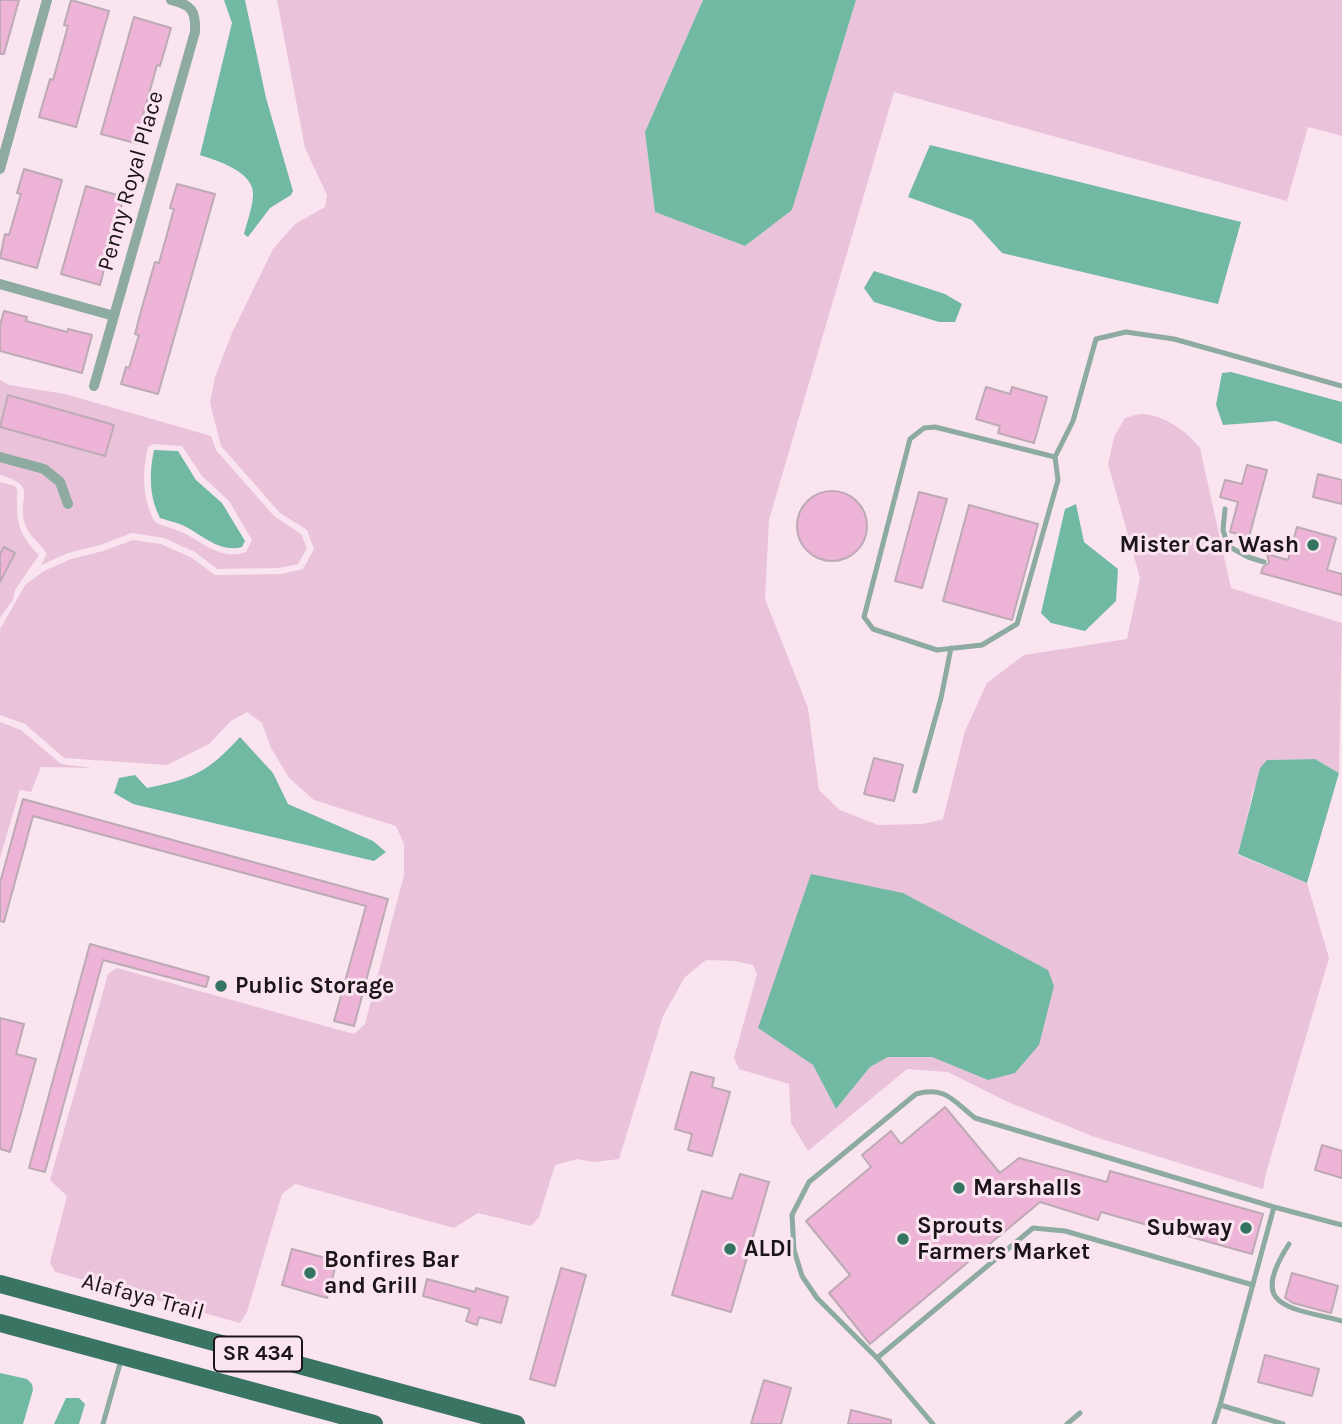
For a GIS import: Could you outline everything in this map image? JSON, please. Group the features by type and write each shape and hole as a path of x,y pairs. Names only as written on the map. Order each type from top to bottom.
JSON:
{"main road":[{"name":"Alafaya Trail","path":"0,1284 516,1424"},
{"name":"SR 434","path":"0,1323 346,1420 374,1424"}],"street":[{"path":"0,169 4,137 47,0"},
{"name":"Penny Royal Place","path":"94,386 195,32 196,19 192,10 171,0"},
{"path":"0,284 114,316"},
{"path":"0,457 44,469 60,482 68,504"}],"lane":[{"path":"1055,457 935,427 924,428 910,439 864,617 873,629 937,650 982,645 1017,624 1058,481 1055,457 1073,421 1096,339 1126,332 1174,340 1342,386"},
{"path":"1226,509 1223,530 1228,546 1264,562"},
{"path":"915,791 941,698 951,648"},
{"path":"933,1424 877,1358 817,1298 802,1276 794,1250 792,1215 809,1182 916,1094 931,1090 945,1093 975,1118 1342,1226"},
{"path":"1214,1424 1274,1208"},
{"path":"877,1358 1033,1228 1065,1231 1253,1285"},
{"path":"1289,1244 1279,1260 1271,1287 1274,1298 1284,1305 1342,1321"},
{"path":"103,1424 122,1356"},
{"path":"1220,1405 1283,1424"},
{"path":"1067,1424 1080,1413"}],"shaded area":[{"path":"224,0 245,0 266,98 293,191 270,208 248,237 244,234 253,196 248,180 234,169 200,155 232,23"},
{"path":"277,0 703,0 645,132 655,212 745,246 792,210 856,0 1342,0 1342,136 1308,127 1287,201 894,92 769,520 765,599 808,708 819,790 840,810 878,825 923,824 943,819 965,731 987,683 1024,655 1127,639 1140,578 1108,464 1114,437 1125,418 1142,414 1159,417 1182,430 1200,448 1231,588 1342,623 1339,773 1315,759 1267,760 1253,791 1238,855 1307,883 1329,958 1263,1189 1092,1136 1008,1102 948,1072 907,1069 808,1151 791,1123 789,1084 739,1069 734,1058 757,974 753,965 706,960 685,977 663,1016 619,1159 594,1162 577,1159 555,1165 539,1217 531,1226 478,1213 454,1228 295,1184 282,1194 247,1312 240,1323 55,1272 50,1262 67,1196 50,1180 108,974 117,968 354,1034 365,1024 404,875 404,844 396,826 314,800 289,778 271,748 262,723 247,712 231,721 209,744 167,765 64,758 25,724 0,715 0,629 25,585 44,571 71,559 133,540 161,544 192,558 215,575 281,574 303,569 314,549 307,530 280,513 221,446 210,403 215,377 232,333 273,249 295,224 325,207 327,195 305,148","holes":["758,1028 1039,1045 988,1080 932,1057 888,1057 870,1067 836,1109 813,1065"]},
{"path":"703,0 856,0 792,210 745,246 655,212 645,132"},
{"path":"930,145 1241,222 1218,304 1002,253 972,220 908,197"},
{"path":"874,271 945,294 962,304 955,322 939,322 874,302 864,288"},
{"path":"1231,372 1342,402 1342,444 1276,421 1223,425 1216,405 1222,373"},
{"path":"0,380 9,385 65,394 211,436 216,450 274,516 301,534 307,548 298,564 279,568 217,569 195,552 164,538 132,533 68,553 41,565 47,554 26,527 23,517 23,489 12,479 0,475","holes":["154,444 182,446 202,476 229,501 252,540 246,552 220,552 155,522 144,485 148,447"]},
{"path":"154,450 178,451 196,480 222,503 245,541 242,547 220,546 185,526 160,518 151,485"},
{"path":"0,482 17,489 21,531 39,555 0,618"},
{"path":"1076,504 1084,542 1118,569 1116,601 1085,631 1051,623 1041,613 1065,509"},
{"path":"0,722 21,730 61,764 93,768 41,767 31,792 20,790 0,858"},
{"path":"240,737 273,773 288,804 373,841 386,852 374,861 133,804 114,793 119,778 135,775 147,788 188,777 218,759"},
{"path":"1315,759 1339,773 1307,883 1238,854 1260,768 1267,760"},
{"path":"811,874 903,893 1048,970 1054,986 1039,1045 1015,1073 988,1080 932,1057 888,1057 870,1067 836,1109 813,1065 758,1028"},
{"path":"0,1373 27,1379 32,1384 33,1390 23,1424 0,1424"},
{"path":"66,1398 79,1398 85,1404 79,1424 54,1424"}],"building":[{"path":"0,0 19,0 4,54 0,54"},
{"path":"71,0 109,11 76,127 39,117 50,79 53,80 68,26 64,25"},
{"path":"134,17 171,28 160,66 157,65 142,119 146,120 139,144 101,134"},
{"path":"24,169 62,180 37,268 0,258 5,234 9,235 21,194 17,193"},
{"path":"177,184 215,194 158,394 121,384 139,335 135,334 155,262 159,263 174,209 170,208"},
{"path":"86,186 124,197 102,261 106,262 100,285 61,274"},
{"path":"4,311 27,317 26,321 67,332 68,329 92,335 82,373 0,351 0,325"},
{"path":"986,387 1010,394 1012,387 1047,397 1034,443 998,433 1000,426 976,419"},
{"path":"8,395 114,425 105,456 0,427"},
{"path":"1247,465 1267,470 1249,537 1230,532 1238,502 1220,497 1225,480 1242,484"},
{"path":"1318,474 1342,480 1342,504 1313,497"},
{"path":"832,491 857,501 867,526 857,551 832,561 807,551 797,526 807,501"},
{"path":"919,492 947,499 922,588 895,581"},
{"path":"969,505 1038,524 1012,620 943,601"},
{"path":"1297,527 1336,538 1327,570 1342,574 1342,595 1261,573 1263,567 1269,563 1267,554 1288,560"},
{"path":"4,547 15,553 0,582 0,554"},
{"path":"874,758 903,765 894,801 864,794"},
{"path":"23,799 388,899 354,1026 334,1021 366,906 33,816 4,922 0,921 0,883"},
{"path":"90,944 209,977 206,987 103,960 45,1172 29,1168"},
{"path":"0,1018 24,1024 16,1054 36,1059 10,1152 0,1149"},
{"path":"691,1072 714,1078 712,1087 730,1092 712,1156 688,1150 692,1134 675,1129"},
{"path":"945,1107 1000,1173 1019,1158 1107,1182 1110,1171 1263,1214 1252,1254 1101,1212 1098,1220 1040,1202 870,1344 829,1293 850,1275 806,1221 871,1167 862,1155 891,1131 901,1144"},
{"path":"1322,1145 1342,1151 1342,1178 1315,1170"},
{"path":"740,1174 769,1182 731,1312 672,1295 702,1191 732,1199"},
{"name":"Bonfires Bar and Grill","path":"292,1249 337,1261 327,1298 282,1285"},
{"path":"561,1268 586,1275 555,1386 530,1379"},
{"path":"1292,1273 1338,1286 1331,1313 1293,1303 1285,1298"},
{"path":"427,1279 475,1292 476,1288 508,1297 501,1323 479,1317 477,1325 466,1321 470,1309 423,1296"},
{"path":"1265,1355 1319,1369 1312,1396 1258,1382"},
{"path":"764,1380 791,1388 781,1424 751,1424"},
{"path":"851,1410 891,1420 891,1424 848,1424"}],"place":[{"name":"Mister Car Wash","path":"1313,545"},
{"name":"Public Storage","path":"221,986"},
{"name":"Marshalls","path":"959,1188"},
{"name":"Subway","path":"1246,1228"},
{"name":"Sprouts Farmers Market","path":"903,1239"},
{"name":"ALDI","path":"730,1249"},
{"name":"Bonfires Bar and Grill","path":"310,1273"}]}
